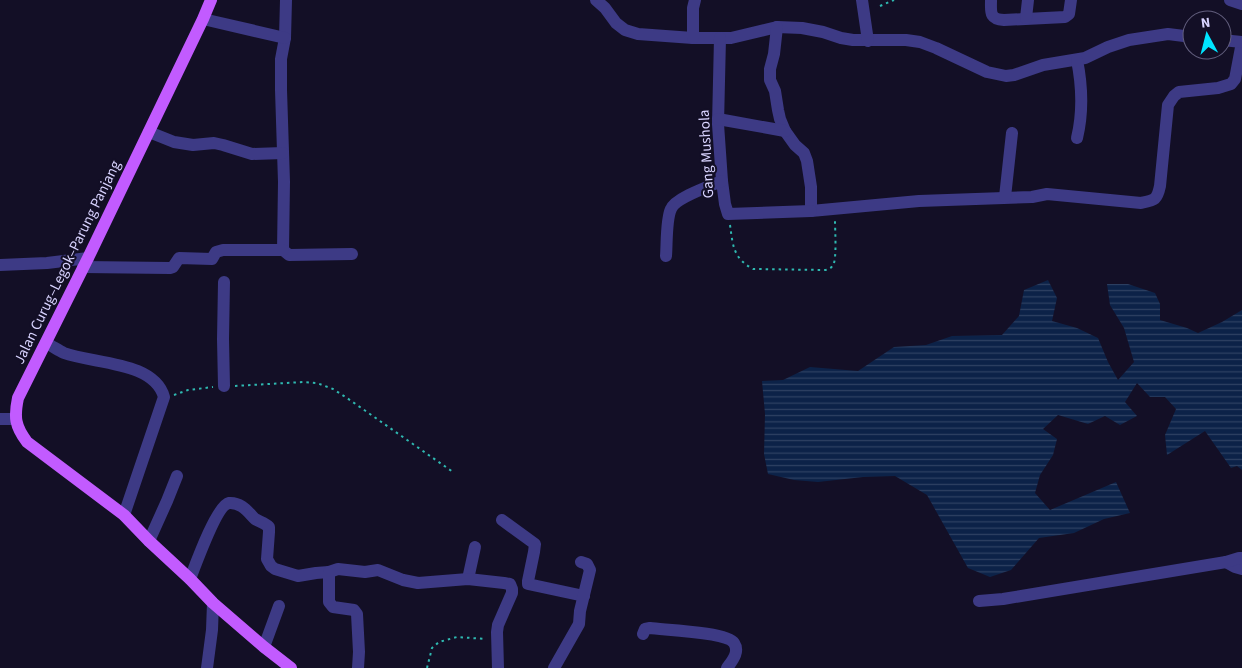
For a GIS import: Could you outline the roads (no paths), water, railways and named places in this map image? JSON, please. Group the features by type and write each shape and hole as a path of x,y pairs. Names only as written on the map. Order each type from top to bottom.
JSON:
{"main road":[{"name":"Jalan Curug–Legok–Parung Panjang","path":"15,419 18,398 86,263 204,19 211,0"},
{"path":"15,419 21,434 27,442 124,515 213,603 285,666"}],"street":[{"path":"283,250 281,59 285,38 286,0"},
{"path":"596,0 605,8 616,23 625,30 638,34 693,38 731,38 777,27 802,28 841,38 868,41 906,40 920,42 987,72 1006,76 1043,65 1077,60 1130,40 1168,34 1182,36"},
{"path":"693,38 693,8 695,0"},
{"path":"862,0 868,41"},
{"path":"991,0 992,16 1004,20 1066,17 1069,14 1071,0"},
{"path":"1026,18 1028,0"},
{"path":"1230,0 1242,4"},
{"path":"204,19 285,38"},
{"path":"777,27 770,80 775,91 778,110 785,131 795,145 804,153 807,161 811,187 811,211"},
{"name":"Gang Mushola","path":"720,38 718,119 722,181 728,214 811,211 920,200 972,200 1032,197 1047,194 1141,202 1154,200 1158,196 1160,186 1168,106 1171,100 1179,92 1218,88 1231,84 1235,79 1242,42"},
{"path":"1076,138 1080,113 1077,60"},
{"path":"718,119 785,131"},
{"path":"149,132 174,142 223,145 252,154 283,153"},
{"path":"1005,197 1012,132"},
{"path":"666,256 671,208 677,201 722,181"},
{"path":"0,264 86,263 170,268 173,267 179,258 212,259 216,252 223,250 283,250 289,254 352,254"},
{"path":"224,282 224,386"},
{"path":"46,343 64,353 138,371 152,378 162,391 164,397 124,515"},
{"path":"0,419 15,419"},
{"path":"149,541 177,476"},
{"path":"190,579 204,542 220,511 226,504 230,503 244,508 268,527 270,532 267,559 270,566 298,576 338,569 365,572 378,570 403,580 418,583 468,579 504,582 512,586 512,593 498,625 498,668"},
{"path":"502,520 535,544 528,584 584,596"},
{"path":"468,579 475,547"},
{"path":"979,601 1013,597 1242,558"},
{"path":"554,668 579,624 590,570 587,564 581,562"},
{"path":"1226,562 1235,568 1242,569"},
{"path":"329,572 329,598 331,605 336,608 354,610 358,614 358,668"},
{"path":"207,668 213,603"},
{"path":"264,647 279,606"},
{"path":"643,634 644,630 650,628 727,637 733,642 736,653 727,668"}],"water":[{"path":"1048,280 1057,298 1052,321 1077,328 1098,338 1118,380 1134,362 1124,328 1110,305 1107,284 1128,284 1155,293 1160,304 1160,320 1198,333 1242,310 1242,470 1237,466 1231,468 1205,431 1167,455 1165,435 1176,409 1165,397 1150,397 1137,383 1125,402 1137,416 1120,425 1105,416 1088,424 1058,415 1043,429 1057,439 1053,455 1040,475 1035,493 1050,510 1116,482 1130,513 1104,519 1074,533 1039,538 1011,570 990,577 968,568 927,495 895,476 818,482 794,480 768,474 764,454 765,414 762,381 783,380 810,367 858,371 894,347 926,345 952,336 1002,335 1019,316 1024,290"}]}
